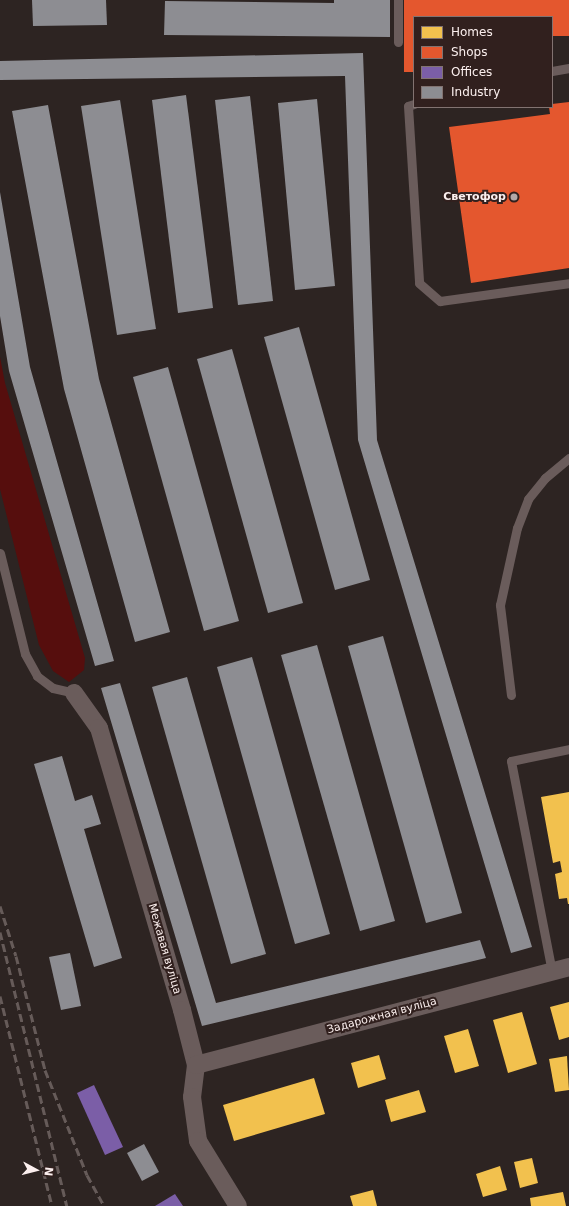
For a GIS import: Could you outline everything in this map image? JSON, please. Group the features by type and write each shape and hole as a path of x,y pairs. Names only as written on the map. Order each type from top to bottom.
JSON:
{"street":[{"name":"Межавая вуліца","path":"74,693 99,728 196,1065 192,1097 198,1141 238,1206"},
{"name":"Задарожная вуліца","path":"196,1065 561,970"}],"lane":[{"path":"398,0 398,42"},
{"path":"553,71 569,68"},
{"path":"413,104 408,106 419,283 440,301 569,283"},
{"path":"511,695 500,605 517,528 528,499 546,478 569,458"},
{"path":"0,553 25,654 37,676 53,688 74,693"},
{"path":"561,970 511,760 569,749"}],"shaded area":[{"path":"0,357 5,383 85,658 84,670 69,682 53,671 39,645 0,489"}],"building: Homes":[{"path":"569,792 568,904 567,898 559,899 555,874 562,872 560,861 553,863 541,797"},
{"path":"569,1002 569,1037 559,1040 550,1007"},
{"path":"522,1012 537,1064 508,1073 493,1020"},
{"path":"468,1029 479,1066 455,1073 444,1036"},
{"path":"379,1055 386,1079 358,1088 351,1063"},
{"path":"567,1056 569,1090 555,1092 549,1059"},
{"path":"314,1078 325,1114 234,1141 223,1105"},
{"path":"419,1090 426,1112 391,1122 385,1100"},
{"path":"532,1158 538,1183 520,1188 514,1162"},
{"path":"500,1166 507,1190 483,1197 476,1174"},
{"path":"373,1190 377,1206 353,1206 350,1196"},
{"path":"563,1192 566,1206 531,1206 530,1198"}],"building: Shops":[{"path":"404,0 569,0 569,36 553,36 553,16 413,16 413,72 404,72"},
{"name":"Светофор","path":"569,102 569,268 471,283 449,127 550,114 549,108 553,108 553,104"}],"building: Offices":[{"path":"94,1085 123,1147 105,1155 77,1093"},
{"path":"175,1194 183,1206 155,1206"}],"building: Industry":[{"path":"32,0 106,0 107,25 33,26"},
{"path":"334,0 390,0 390,37 164,35 165,1 334,3"},
{"path":"363,53 377,440 532,947 511,953 358,440 345,76 0,80 0,61"},
{"path":"186,95 213,308 178,313 152,100"},
{"path":"250,96 273,301 238,305 215,100"},
{"path":"317,99 335,286 295,290 278,103"},
{"path":"120,100 156,329 117,335 81,106"},
{"path":"48,105 99,379 170,632 135,642 64,389 12,111"},
{"path":"0,192 30,367 114,661 95,666 9,371 0,316"},
{"path":"299,327 370,580 335,590 264,337"},
{"path":"232,349 303,603 268,613 197,359"},
{"path":"168,367 239,621 204,631 133,377"},
{"path":"383,636 462,913 426,923 348,646"},
{"path":"317,645 395,921 360,931 281,655"},
{"path":"252,657 330,934 295,944 217,667"},
{"path":"187,677 266,954 231,964 152,687"},
{"path":"120,683 216,1003 480,940 486,958 202,1026 101,688"},
{"path":"62,756 75,801 92,795 101,824 84,829 122,958 94,967 34,764"},
{"path":"70,953 81,1006 61,1010 49,957"},
{"path":"144,1144 159,1172 142,1181 127,1153"}],"railway":[{"path":"0,906 16,956 45,1070 87,1175 104,1206"},
{"path":"0,932 67,1206"},
{"path":"0,996 52,1206"}],"place":[{"name":"Светофор","path":"514,197"}]}
